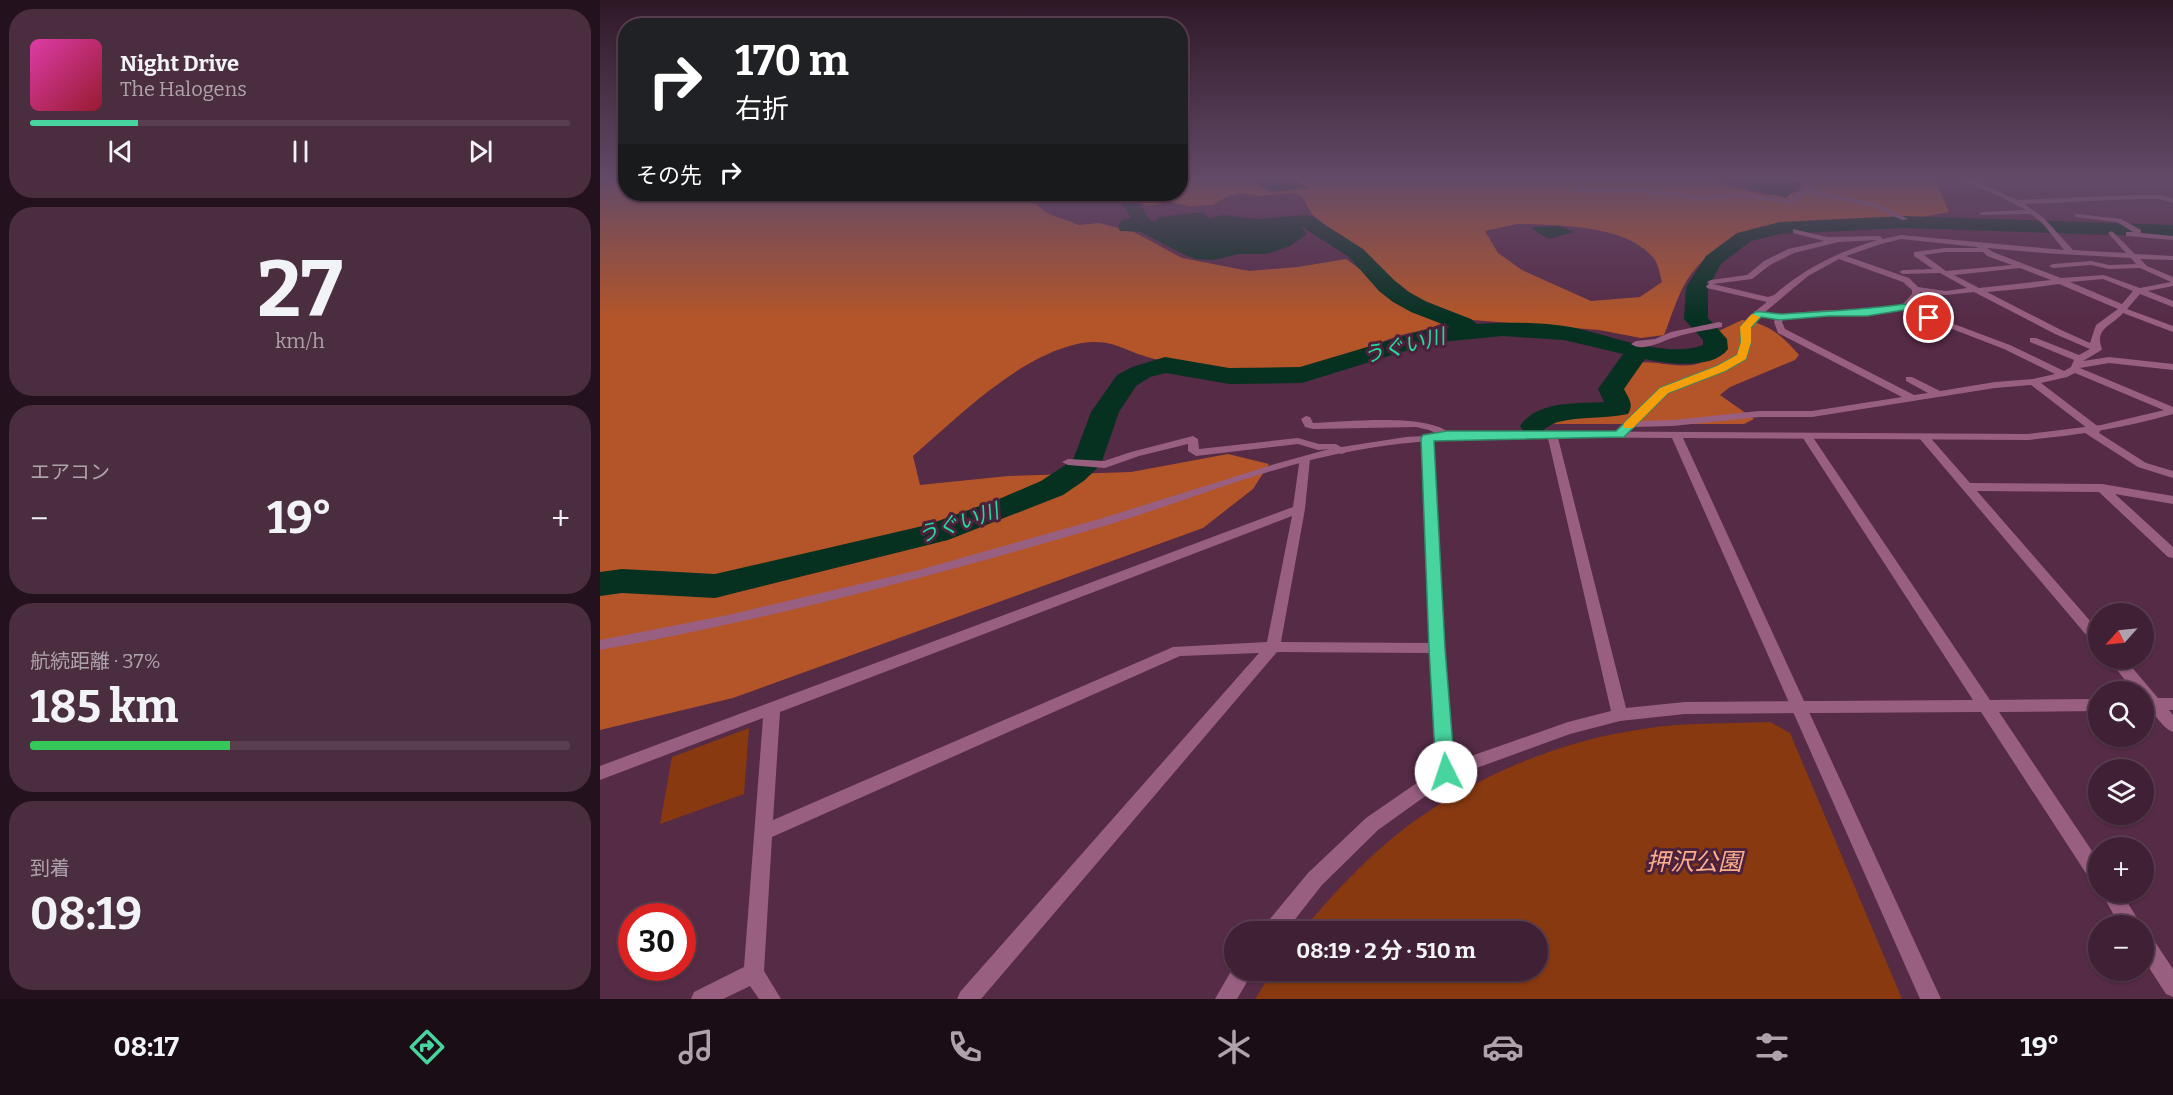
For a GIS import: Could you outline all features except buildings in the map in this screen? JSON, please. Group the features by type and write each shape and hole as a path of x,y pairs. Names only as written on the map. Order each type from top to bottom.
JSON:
{"street":[{"path":"2048,226 2069,252 2085,264"},
{"path":"2125,226 2138,232"},
{"path":"1796,231 1816,238 1836,240 1901,237 1980,247 2173,258"},
{"path":"2173,238 2115,232 2142,266 2173,282"},
{"path":"1620,434 1664,391 1721,369 1742,356 1746,342 1746,327 1803,275 1889,238"},
{"path":"1778,297 1768,300 1710,284 1749,277 1767,263 1798,250 1836,240"},
{"path":"2097,349 2058,332 1943,272 1917,252 1980,247 2018,266 2060,281 2173,329"},
{"path":"1798,250 1906,280 1916,289 1946,293 2104,278 2173,303"},
{"path":"2053,266 2085,264 2109,267 2142,266"},
{"path":"1903,272 1943,272 2018,266"},
{"path":"2097,349 2095,343 2098,327 2116,316 2138,291 2173,282"},
{"path":"1759,314 1780,317 1867,313 1905,307 1916,294 1916,289"},
{"path":"1905,307 2007,347 2064,375"},
{"path":"1780,317 1778,322 1781,331 1912,398"},
{"path":"1636,344 1657,342 1671,335 1719,325"},
{"path":"2033,340 2077,365 2173,411"},
{"path":"1630,424 1673,423 1759,414 1812,414 1995,385 2033,382 2064,375 2097,349"},
{"path":"2077,365 2109,360 2173,367"},
{"path":"1909,379 1939,394"},
{"path":"2033,382 2092,431 2142,465 2173,475"},
{"path":"600,645 686,630 913,576 1117,518 1304,459 1388,442 1447,435 1552,434 2028,436 2092,431 2124,425 2173,411"},
{"path":"1306,419 1309,425 1313,426 1416,424 1432,427 1447,435"},
{"path":"1552,434 1620,715"},
{"path":"1676,435 1931,999"},
{"path":"1806,435 2088,860"},
{"path":"1924,437 2088,627"},
{"path":"1428,438 1437,648 1446,772"},
{"path":"1068,462 1105,465 1135,454 1193,439 1196,453 1298,441 1318,447 1332,446 1342,451"},
{"path":"968,999 1273,647 1299,509 1304,459"},
{"path":"1969,487 2102,488 2173,500"},
{"path":"2102,488 2173,554"},
{"path":"600,772 1299,509"},
{"path":"764,832 1178,651 1273,647 1437,648"},
{"path":"2124,669 2133,681"},
{"path":"2154,700 2173,704"},
{"path":"1281,921 1315,879 1372,824 1446,772 1568,728 1620,715 1685,708 2088,705"},
{"path":"2154,706 2173,726"},
{"path":"771,999 754,973 772,708"},
{"path":"2154,958 2173,987"},
{"path":"701,999 754,973"},
{"path":"1225,999 1237,981"}],"green space":[{"name":"押沢公園","path":"1770,722 1790,733 1902,999 1255,999 1267,981 1548,981 1548,921 1311,921 1350,877 1405,828 1488,777 1548,752 1580,742 1643,729 1690,724"},
{"path":"749,728 744,794 660,824 672,757"}],"shaded area":[{"path":"600,226 1109,226 1134,232 1182,258 1249,271 1298,267 1346,259 1372,278 1394,299 1446,321 1398,336 1317,367 1277,373 1219,370 1160,360 1101,342 1077,344 1055,351 1011,375 990,390 913,456 920,485 1008,476 1131,472 1228,454 1269,464 1253,489 1203,528 733,698 600,730"},
{"path":"1151,226 1300,226 1307,234 1290,246 1267,254 1239,254 1214,260 1195,259 1139,231"},
{"path":"1325,226 1510,226 1485,231 1498,253 1522,270 1591,301 1640,297 1662,282 1655,260 1643,248 1628,239 1591,229 1561,226 1787,226 1754,232 1728,242 1706,258 1687,280 1664,335 1641,338 1599,330 1472,320 1415,297"},
{"path":"1559,226 1574,232 1549,239 1532,229 1534,227"},
{"path":"1742,320 1767,327 1787,342 1799,355 1795,360 1730,387 1720,395 1754,419 1744,424 1552,424 1549,419 1552,416 1593,410 1607,405 1623,376 1634,364 1651,362 1693,365 1702,362 1702,347 1708,336"}],"waterway":[{"path":"1128,226 1191,227"},
{"path":"1313,226 1356,253 1387,286 1401,297 1419,307 1463,324 1470,331"},
{"name":"うぐい川","path":"600,584 622,581 715,586 936,533 1010,506 1052,488 1086,464 1105,412 1126,381 1141,372 1165,365 1229,376 1302,375 1429,336 1502,329 1564,333 1659,355 1695,357 1716,349 1715,339 1696,319 1697,287 1713,260 1744,237 1780,228 1829,226"},
{"name":"うぐい川","path":"2012,226 2173,231"},
{"path":"1534,426 1549,416 1618,408 1611,389 1619,375 1639,351"}],"slow traffic":[{"path":"1629,425 1664,391 1682,382 1721,369 1742,356 1746,342 1746,327 1755,317"}],"route":[{"path":"1446,772 1437,648 1428,438 1447,435 1620,434 1664,391 1682,382 1721,369 1742,356 1746,342 1746,327 1751,319 1759,314 1780,317 1867,313 1905,307 1929,318"}]}
